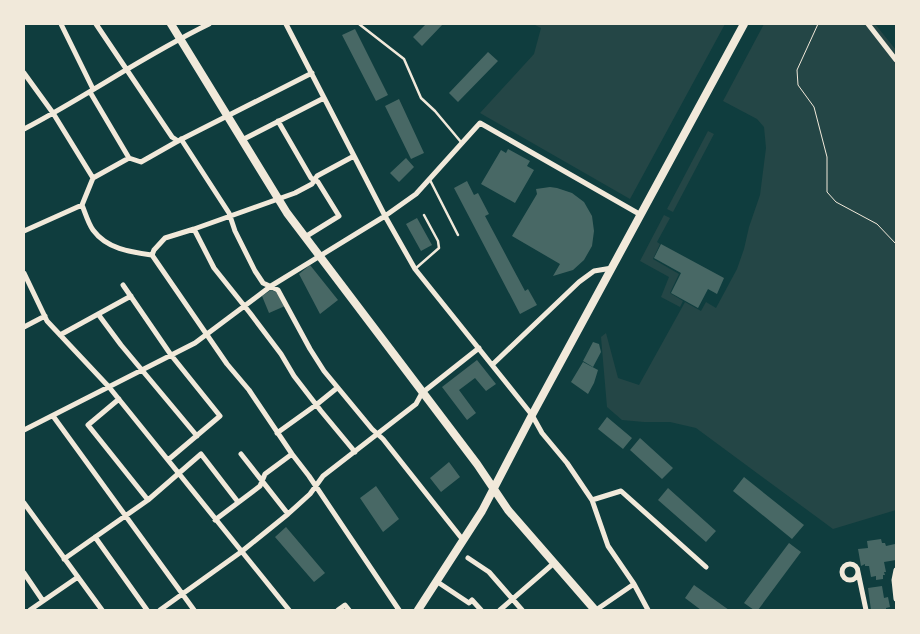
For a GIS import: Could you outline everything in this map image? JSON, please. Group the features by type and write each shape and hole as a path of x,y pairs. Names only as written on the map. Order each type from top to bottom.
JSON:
{"main road":[{"path":"170,24 278,198 305,237 477,464 508,510 596,610"},
{"path":"418,610 482,511 744,24"}],"street":[{"path":"61,24 91,91 129,158 141,162 179,140 312,73"},
{"path":"96,24 172,137 179,140 230,217 235,231 263,283 278,290 324,371 378,434 463,540"},
{"path":"24,129 180,38 209,24"},
{"path":"286,24 385,216 415,268 532,415 542,433 567,463 592,500 608,546 634,584 648,610"},
{"path":"868,24 896,60"},
{"path":"24,73 53,113 93,178"},
{"path":"242,140 324,98"},
{"path":"278,121 311,178 318,182 339,216 305,237"},
{"path":"24,430 195,343 271,286 385,216 416,194 480,123 641,215"},
{"path":"152,255 165,238 194,230 295,193 312,184 317,176 354,156"},
{"path":"24,231 82,204 93,178 129,158"},
{"path":"82,204 92,229 106,243 128,252 152,255 227,364 248,390 316,486 399,610"},
{"path":"194,230 214,268 281,354 294,376 316,405 355,452"},
{"path":"492,365 579,282 594,270 612,268"},
{"path":"24,273 47,321 109,387 289,610"},
{"path":"123,285 171,355 220,416 168,460"},
{"path":"60,335 131,296"},
{"path":"98,314 121,345 197,436"},
{"path":"24,327 45,316"},
{"path":"160,610 241,552 288,514 310,494 323,476 416,404 422,393 479,348"},
{"path":"277,433 337,388"},
{"path":"119,399 88,425 148,500"},
{"path":"53,416 194,610"},
{"path":"64,559 148,500 201,454 238,502"},
{"path":"240,454 288,514"},
{"path":"215,520 260,486 265,474 292,454"},
{"path":"592,500 621,491 706,566"},
{"path":"24,503 102,610"},
{"path":"94,537 147,610"},
{"path":"468,558 490,572 522,610"},
{"path":"500,610 554,563"},
{"path":"858,570 866,610"},
{"path":"896,570 894,580 896,600"},
{"path":"24,573 43,601"},
{"path":"30,610 78,577"},
{"path":"436,581 469,603 472,600 481,610"},
{"path":"596,610 634,584"},
{"path":"338,610 345,605 349,610"}],"lane":[{"path":"359,24 404,60 421,98 461,142"},
{"path":"430,178 458,235"},
{"path":"415,268 439,248 438,241 424,215"}],"path":[{"path":"818,24 797,70 798,85 814,107 817,115 827,157 827,192 836,202 877,224 896,244"}],"shaded area":[{"path":"533,24 725,24 630,199 480,113 534,54 541,28"},
{"path":"764,24 875,24 896,50 896,510 833,529 696,428 670,422 622,420 607,407 601,337 606,333 618,378 639,385 685,302 701,311 706,302 716,308 737,269 760,195 766,148 764,127 757,119 723,101"},
{"path":"708,131 714,134 673,212 667,209"},
{"path":"664,215 670,218 657,242 660,244 653,259 679,274 670,293 683,301 680,307 661,297 669,277 640,261"}],"building":[{"path":"426,24 443,24 422,46 413,37"},
{"path":"355,29 388,95 376,101 342,35"},
{"path":"488,52 498,61 458,102 449,93"},
{"path":"399,99 424,153 411,159 385,106"},
{"path":"508,149 530,161 527,166 534,170 515,203 481,184 501,150 506,153"},
{"path":"406,158 414,167 399,182 390,173"},
{"path":"467,181 474,195 478,193 489,214 485,216 525,291 528,289 537,305 520,314 454,188"},
{"path":"550,187 572,193 584,202 592,216 594,231 592,246 584,260 573,270 553,276 560,264 512,236 537,194 536,189"},
{"path":"417,218 432,245 421,251 406,224"},
{"path":"661,244 724,278 717,294 708,289 698,308 671,293 681,273 654,258"},
{"path":"310,265 338,300 320,314 299,274"},
{"path":"271,290 278,293 285,306 269,313 262,296"},
{"path":"593,342 599,344 601,352 593,367 583,361"},
{"path":"477,360 496,384 486,391 475,378 459,390 476,413 467,420 442,387"},
{"path":"583,362 598,370 588,394 571,382"},
{"path":"607,417 632,438 623,449 598,429"},
{"path":"640,438 673,468 662,479 630,450"},
{"path":"449,462 460,477 441,492 430,478"},
{"path":"744,477 804,525 792,539 733,491"},
{"path":"376,486 399,519 383,532 360,498"},
{"path":"668,488 716,531 706,542 658,500"},
{"path":"286,527 325,573 314,582 275,537"},
{"path":"881,539 882,543 885,543 886,546 895,544 896,560 884,562 885,575 883,575 883,579 876,580 876,576 871,577 869,566 865,566 865,564 861,566 858,549 868,548 867,541"},
{"path":"789,543 801,552 758,610 754,610 744,603"},
{"path":"694,585 729,610 701,610 685,598"},
{"path":"882,586 884,598 888,597 890,607 886,608 886,610 871,610 868,588"}]}
